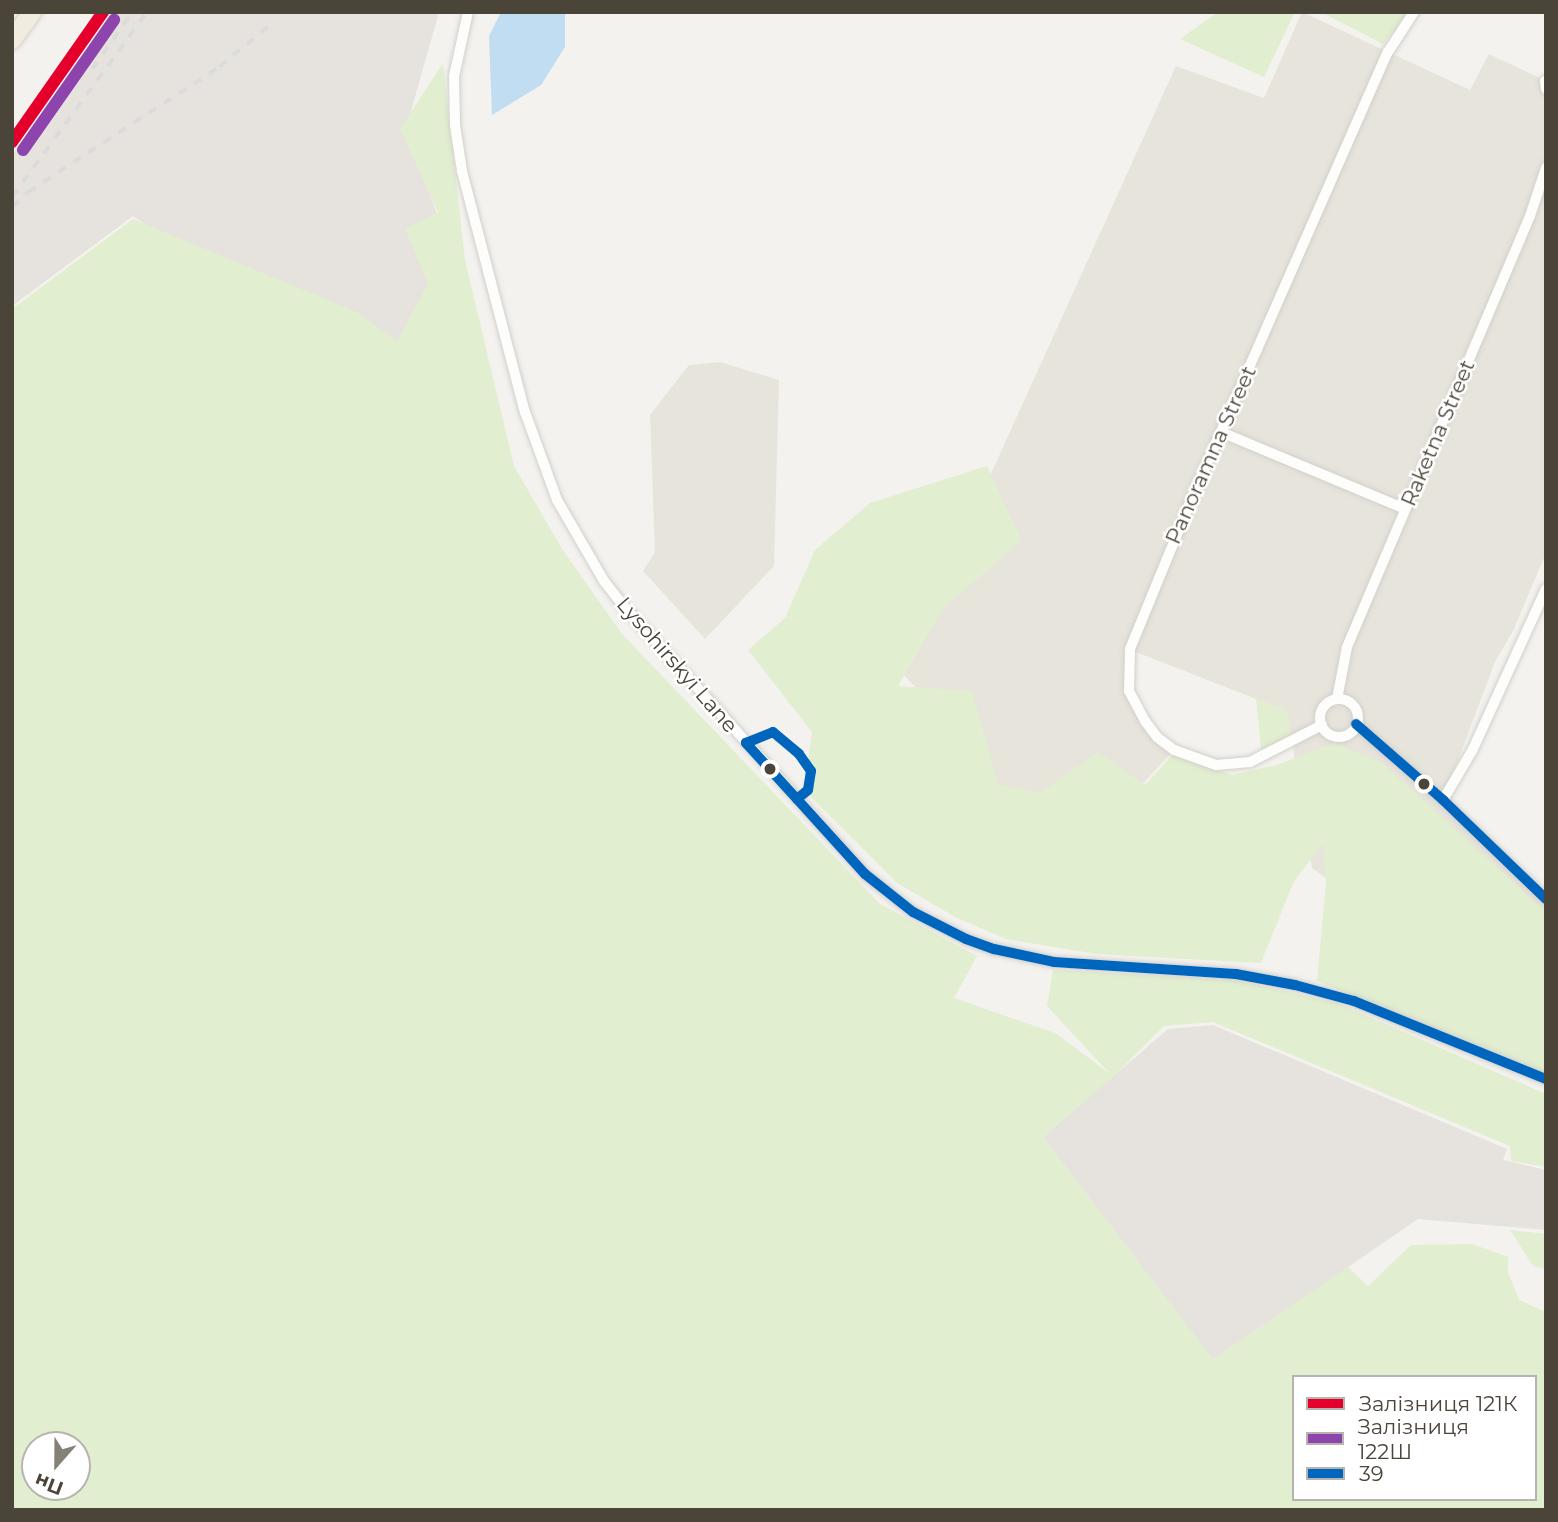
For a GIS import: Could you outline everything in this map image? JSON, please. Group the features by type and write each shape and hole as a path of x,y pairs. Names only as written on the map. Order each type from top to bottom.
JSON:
{"highway":[{"path":"12,40 32,12"}],"street":[{"name":"Lysohirskyi Lane","path":"468,12 454,76 455,125 461,171 526,412 557,500 604,581 623,605 865,874 922,917 994,949 1054,962 1236,974 1295,985 1354,1000 1546,1079"},
{"name":"Panoramna Street","path":"1322,725 1250,762 1216,765 1174,750 1157,737 1144,721 1129,691 1130,649 1138,624 1220,432 1388,52 1414,12"},
{"path":"1545,81 1546,89"},
{"name":"Raketna Street","path":"1337,699 1347,647 1530,216 1546,168"},
{"path":"1220,432 1405,509"},
{"path":"1443,800 1474,749 1546,589"},
{"path":"1337,699 1347,701 1355,709 1356,724 1351,732 1338,736 1329,733 1322,725 1323,709 1337,699"},
{"path":"1356,724 1443,800 1546,899"}],"shaded area":[{"path":"119,12 439,12 406,129 463,285 445,427 133,216 12,306 12,155"},
{"path":"1302,12 1470,90 1489,54 1546,81 1546,553 1514,629 1495,662 1443,800 1546,899 1546,1036 1312,868 1287,711 1131,650 1129,691 1145,721 1174,750 1082,849 979,779 979,753 897,668 925,619 1176,66 1264,98"},
{"path":"720,362 779,380 774,566 705,639 643,571 655,552 650,415 689,365"},
{"path":"1213,1025 1507,1149 1503,1160 1546,1170 1546,1230 1418,1219 1213,1360 1043,1137 1168,1029"}],"green space":[{"path":"1218,12 1295,12 1264,77 1180,39"},
{"path":"1321,12 1411,12 1383,44"},
{"path":"443,63 465,260 514,466 562,549 622,634 880,904 977,956 954,998 1055,1033 1109,1073 1047,1006 1053,970 1235,980 1337,1003 1546,1094 1546,1167 1511,1161 1510,1146 1213,1022 1164,1026 1114,1076 1043,1137 1213,1359 1348,1267 1368,1286 1411,1245 1472,1244 1508,1257 1508,1272 1519,1300 1546,1312 1546,1510 12,1510 12,309 133,219 357,312 397,341 428,284 405,229 438,212 400,129"},
{"path":"987,466 1021,540 943,609 898,686 972,691 998,784 1040,793 1098,752 1145,785 1173,754 1232,775 1277,765 1334,743 1381,762 1546,912 1546,1074 1317,981 1326,883 1323,844 1294,881 1261,963 1097,954 1006,939 955,917 897,883 804,790 812,732 748,650 785,618 815,550 870,503"},
{"path":"1256,698 1287,711 1291,736 1261,749"},
{"path":"1510,1230 1546,1234 1546,1269 1533,1266"}],"water":[{"path":"501,12 565,12 565,47 541,85 492,115 489,36"}],"railway":[{"path":"92,69 132,12"},
{"path":"12,197 147,12"},
{"path":"12,207 28,192 219,67 271,24"}],"rail line":[{"name":"121К","path":"12,142 103,12"},
{"name":"122Ш","path":"23,150 114,20"}],"transit line":[{"name":"39","path":"1356,724 1443,800 1546,899"},
{"name":"39","path":"773,732 799,754 811,771 808,790 797,799 746,743 773,732"},
{"name":"39","path":"797,799 865,874 913,912 966,939 994,949 1054,962 1236,974 1295,985 1354,1001 1546,1079"}]}
